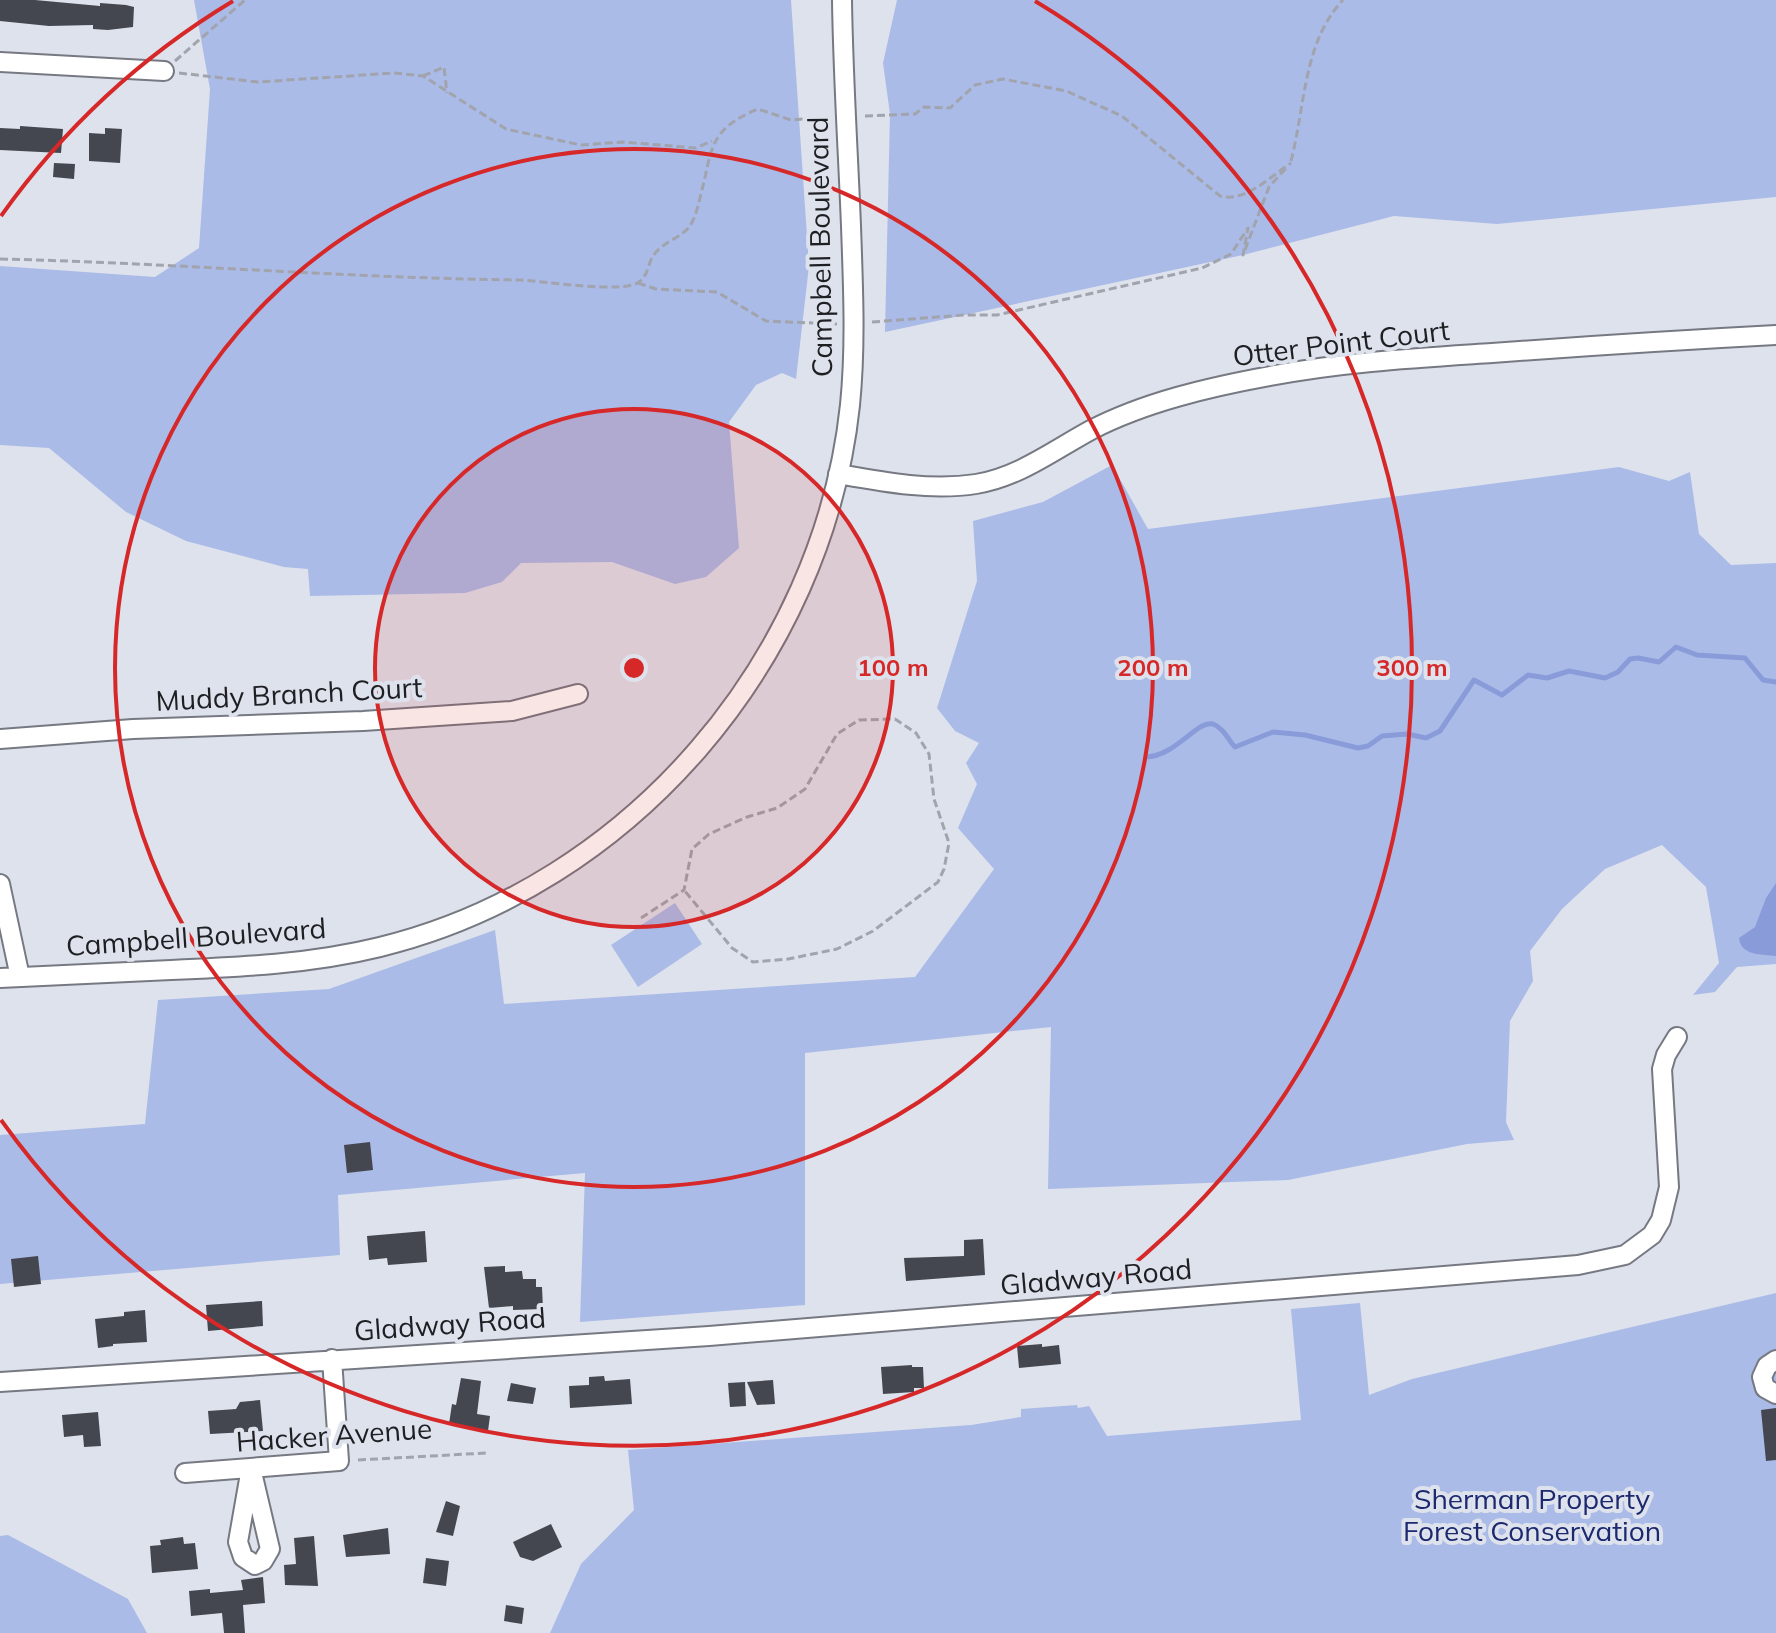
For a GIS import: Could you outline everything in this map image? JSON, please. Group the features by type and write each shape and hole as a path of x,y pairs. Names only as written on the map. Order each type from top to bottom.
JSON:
{"street":[{"name":"Campbell Boulevard","path":"0,978 232,967 334,957 406,940 503,901 565,866 617,828 666,784 712,733 748,685 779,634 803,584 838,474 849,407 854,324 842,0"},
{"path":"0,62 164,71"},
{"name":"Otter Point Court","path":"838,474 891,484 978,484 1019,470 1091,430 1135,411 1224,386 1320,368 1394,358 1776,335"},
{"name":"Muddy Branch Court","path":"0,739 133,729 363,721 512,711 578,694"},
{"path":"0,884 20,977"},
{"name":"Gladway Road","path":"0,1382 709,1336 1578,1265 1625,1255 1652,1235 1665,1209 1669,1187 1662,1069 1677,1037"},
{"name":"Gladway Road","path":"332,1359 339,1461"},
{"path":"1776,1360 1767,1366 1762,1377 1765,1388 1776,1394"},
{"name":"Hacker Avenue","path":"185,1473 339,1461"}],"path":[{"path":"164,71 245,0"},
{"path":"638,283 656,289 717,292 766,321 854,324 997,315 1145,282 1202,268 1231,254 1248,228 1243,255 1269,187 1291,163 1302,97 1318,39 1343,0"},
{"path":"164,71 258,82 394,73 423,76 444,67 447,93"},
{"path":"423,76 506,129 581,145 623,142 696,148 713,141 733,119 758,109 791,120 915,114 924,107 950,108 975,85 1003,79 1066,91 1122,116 1220,196 1231,199 1247,192 1291,163"},
{"path":"0,259 146,263 382,278 526,281 622,288 638,283 649,269 651,258 669,240 688,228 697,210 713,141"},
{"path":"641,918 684,890 692,849 709,834 777,808 805,789 837,734 859,720 895,719 916,733 929,754 934,799 949,843 944,869 938,882 873,931 837,949 753,962 732,948 684,890"},
{"name":"Hacker Avenue","path":"339,1461 486,1453"}],"green space":[{"path":"194,0 791,0 809,266 796,379 782,373 756,385 729,422 739,548 706,577 675,584 612,562 521,563 502,582 465,593 310,596 308,569 284,567 186,541 126,512 49,448 0,445 0,266 155,277 199,248 210,89"},
{"path":"897,0 1776,0 1776,197 1497,224 1394,216 1243,255 885,332 890,114 883,63"},
{"path":"1112,465 1148,529 1619,467 1669,481 1690,472 1699,534 1731,565 1776,563 1776,964 1737,967 1715,992 1693,995 1719,963 1706,887 1662,845 1605,869 1562,909 1530,951 1533,981 1510,1021 1506,1122 1514,1140 1467,1144 1288,1180 1048,1189 1051,1027 805,1053 805,1305 580,1322 585,1173 338,1195 340,1255 0,1284 0,1135 145,1124 158,1000 329,989 495,930 504,1004 915,977 994,869 958,828 977,784 966,763 979,743 955,731 937,708 977,581 973,521 1043,502"},
{"path":"675,903 702,944 638,987 611,945"},
{"name":"Sherman Property Forest Conservation","path":"1776,1293 1776,1633 550,1633 581,1564 634,1510 628,1450 971,1425 1021,1417 1021,1409 1077,1405 1078,1408 1089,1406 1107,1436 1301,1420 1291,1309 1360,1303 1369,1395 1412,1379"},
{"path":"8,1535 128,1599 147,1633 0,1633 0,1536"}],"shaded area":[{"path":"1776,883 1776,956 1753,953 1744,948 1739,938 1755,927 1766,898"}],"building":[{"path":"0,0 126,5 134,7 133,27 108,30 93,29 93,25 49,26 0,21"},
{"path":"20,126 63,129 61,153 0,150 0,128 20,129"},
{"path":"105,128 122,129 120,163 89,161 89,133 105,134"},
{"path":"54,163 75,164 74,179 53,177"},
{"path":"370,1142 373,1170 347,1173 344,1145"},
{"path":"425,1231 427,1262 388,1265 387,1258 369,1260 367,1236"},
{"path":"983,1239 985,1275 906,1281 904,1258 964,1256 964,1240"},
{"path":"38,1256 41,1284 14,1287 11,1259"},
{"path":"505,1266 505,1272 522,1271 523,1279 536,1279 536,1287 542,1287 543,1309 513,1310 513,1306 489,1308 484,1267"},
{"path":"262,1301 263,1326 208,1331 206,1305"},
{"path":"145,1310 147,1342 98,1348 95,1319"},
{"path":"1042,1344 1042,1347 1059,1345 1061,1364 1019,1368 1017,1346"},
{"path":"881,1367 923,1367 924,1388 914,1388 914,1392 883,1394"},
{"path":"604,1376 605,1381 630,1379 632,1404 570,1408 569,1386 589,1385 589,1377"},
{"path":"461,1378 481,1381 477,1414 490,1416 488,1431 449,1424"},
{"path":"773,1380 775,1404 757,1405 747,1382"},
{"path":"745,1382 746,1406 730,1407 728,1383"},
{"path":"511,1383 536,1388 533,1404 507,1401"},
{"path":"260,1400 263,1431 210,1434 208,1411 236,1409 240,1402"},
{"path":"1776,1408 1776,1460 1766,1461 1761,1410"},
{"path":"98,1412 101,1446 84,1447 83,1435 64,1437 62,1415"},
{"path":"446,1501 460,1506 453,1536 436,1532"},
{"path":"551,1524 562,1547 533,1561 520,1557 513,1542"},
{"path":"388,1528 390,1554 346,1557 343,1535"},
{"path":"314,1536 318,1586 285,1585 284,1565 296,1564 294,1538"},
{"path":"183,1537 184,1544 195,1543 198,1569 152,1573 150,1546 161,1545 160,1540"},
{"path":"426,1558 449,1561 446,1586 423,1583"},
{"path":"263,1577 265,1603 243,1605 245,1633 224,1633 222,1613 191,1616 189,1591 243,1590 241,1580"},
{"path":"506,1605 524,1608 522,1624 504,1621"}],"waterway":[{"path":"1146,757 1167,751 1207,724 1220,728 1235,747 1273,732 1305,735 1358,748 1368,746 1382,736 1407,734 1426,738 1440,731 1474,680 1502,695 1528,675 1547,678 1569,671 1605,678 1618,672 1630,659 1659,662 1676,647 1697,655 1745,658 1763,680 1776,682"}]}
